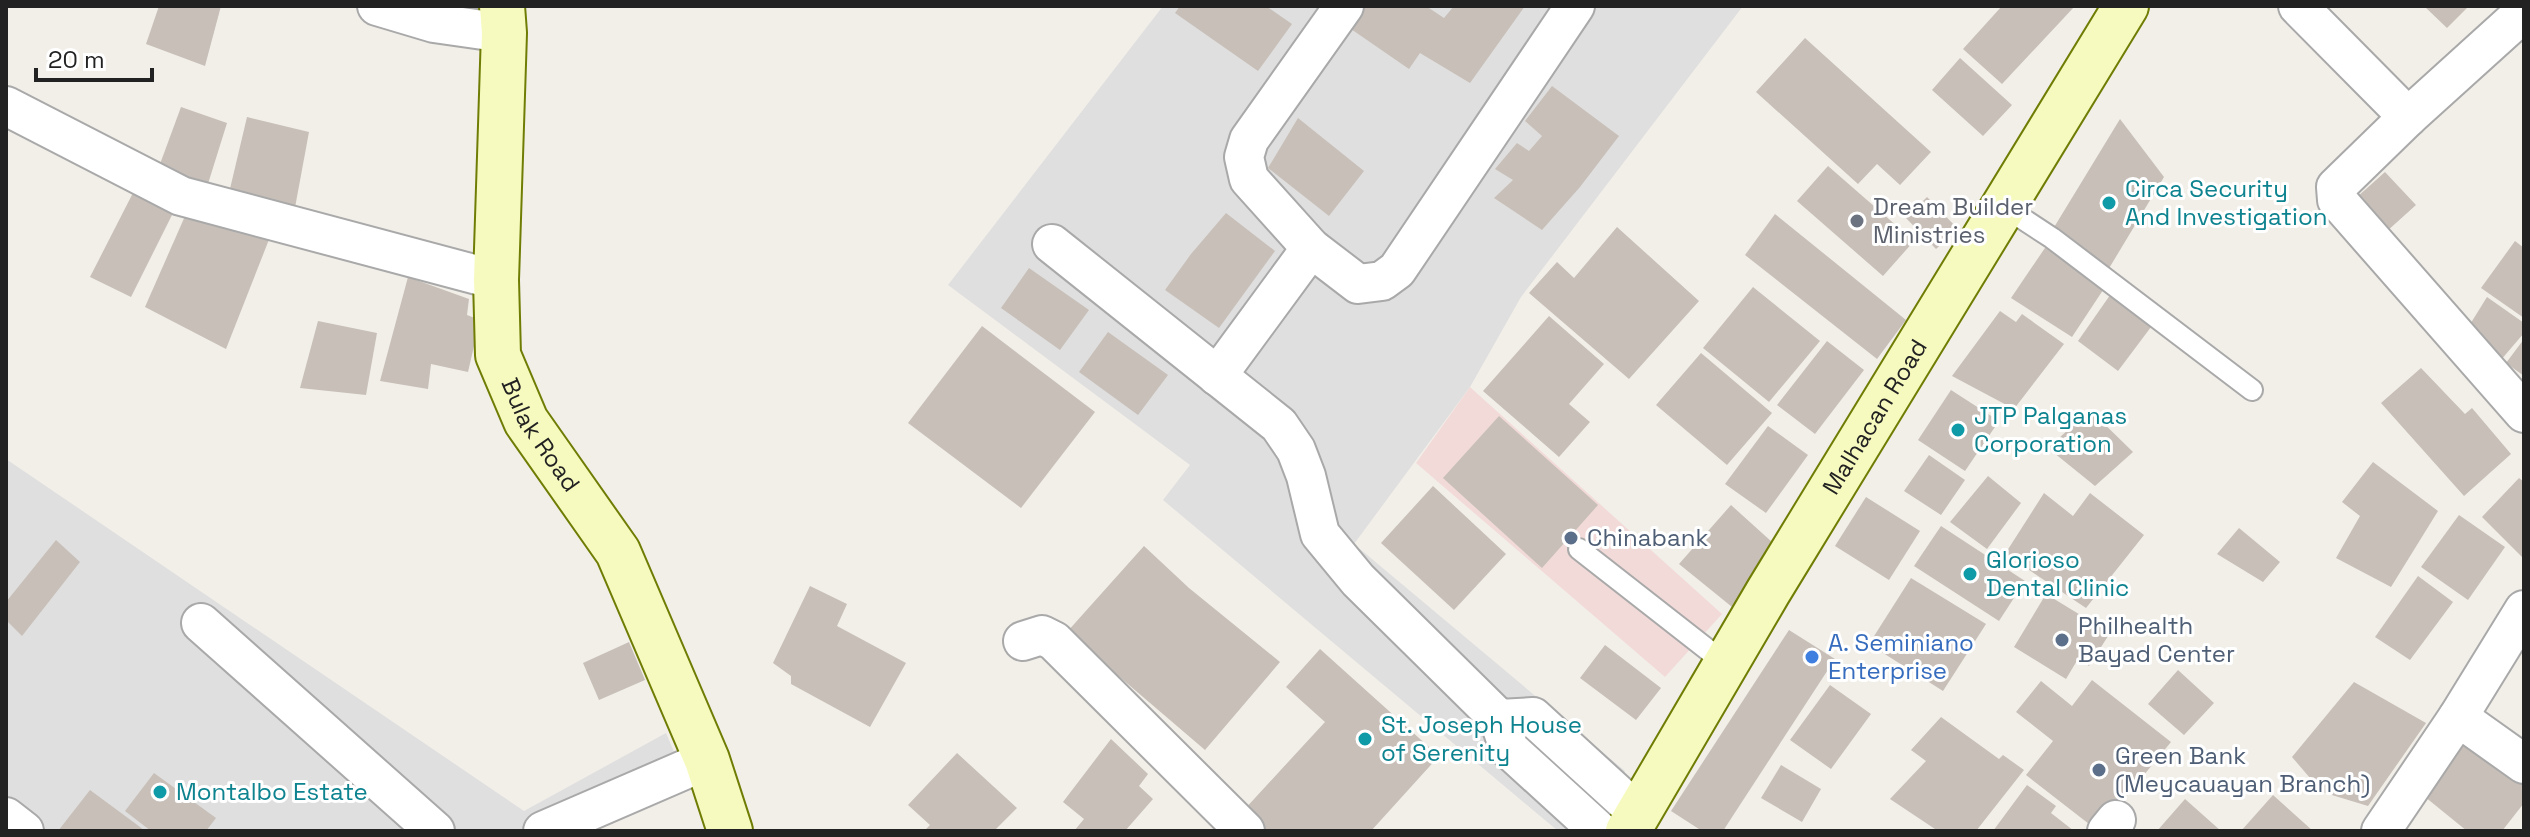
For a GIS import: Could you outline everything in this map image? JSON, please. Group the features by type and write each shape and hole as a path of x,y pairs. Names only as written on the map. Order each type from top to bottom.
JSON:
{"main road":[{"name":"Malhacan Road","path":"1633,822 2126,6"},
{"name":"Bulak Road","path":"503,20 496,280 498,355 526,421 618,552 707,760 730,831"}],"street":[{"path":"377,6 434,23 503,20"},
{"path":"1344,6 1249,140 1244,157 1249,179 1311,248 1358,284 1382,281 1397,270 1575,6"},
{"path":"2298,6 2408,117"},
{"path":"2524,12 2336,187 2337,200 2524,413"},
{"path":"6,106 181,196 496,280"},
{"path":"1052,244 1279,425 1296,450 1306,476 1320,534 1358,580 1499,719 1509,749 1599,831"},
{"path":"1217,376 1311,248"},
{"path":"2381,831 2458,717 2524,610"},
{"path":"201,623 435,831"},
{"path":"1023,641 1042,635 1054,641 1245,831"},
{"path":"1499,719 1533,717 1633,822"},
{"path":"2458,717 2524,764"},
{"path":"543,831 707,760"},
{"path":"6,817 24,831"}],"lane":[{"path":"2003,206 2052,238 2252,390"},
{"path":"1579,549 1726,664"}],"shaded area":[{"path":"1163,6 1743,6 1521,297 1470,387 1354,544 1625,771 1593,831 1558,831 1163,500 1190,465 948,285"},
{"name":"Chinabank","path":"1470,387 1722,614 1665,677 1416,463"},
{"path":"6,459 524,811 666,733 690,789 585,831 6,831"}],"building":[{"path":"159,6 221,6 205,66 146,44"},
{"path":"1180,6 1266,6 1292,24 1258,71 1175,13"},
{"path":"1366,6 1426,6 1444,18 1454,6 1525,6 1470,83 1420,53 1409,69 1351,29"},
{"path":"2002,6 2075,6 2002,84 1963,49"},
{"path":"2424,6 2469,6 2447,28"},
{"path":"1805,38 1931,152 1900,185 1877,164 1858,184 1756,92"},
{"path":"1960,58 2012,105 1983,136 1932,90"},
{"path":"1552,86 1619,136 1542,230 1494,198 1513,180 1495,169 1517,143 1529,151 1542,136 1525,121"},
{"path":"181,107 227,123 207,187 160,164"},
{"path":"247,117 309,132 294,213 229,193"},
{"path":"1298,118 1364,171 1329,216 1268,168"},
{"name":"Circa Security And Investigation","path":"2120,119 2164,177 2108,270 2053,229"},
{"path":"1828,166 1914,241 1883,276 1797,201"},
{"path":"2385,172 2416,205 2386,232 2356,198"},
{"path":"136,187 176,207 131,297 90,277"},
{"path":"1927,197 1958,229 1936,249 1906,218"},
{"path":"189,207 270,237 226,349 145,307"},
{"path":"1226,213 1275,251 1219,328 1165,290"},
{"path":"1775,214 1906,320 1877,359 1745,255"},
{"path":"1617,227 1699,301 1629,379 1529,293 1557,262 1574,278"},
{"path":"2515,241 2524,248 2524,318 2481,288"},
{"path":"2049,242 2109,281 2072,337 2011,298"},
{"path":"1029,268 1089,310 1060,350 1001,308"},
{"path":"408,277 469,299 467,315 480,320 468,372 431,364 428,389 380,381"},
{"path":"1753,287 1820,341 1769,402 1703,348"},
{"path":"2115,288 2157,319 2118,371 2078,341"},
{"path":"2487,297 2524,323 2524,333 2500,361 2469,326"},
{"path":"2000,311 2016,322 2022,314 2064,344 2014,409 1952,376"},
{"path":"1549,316 1604,364 1569,404 1590,422 1559,457 1483,391"},
{"path":"318,321 377,333 366,395 300,388"},
{"path":"982,326 1095,412 1021,508 908,423"},
{"path":"1108,332 1168,375 1138,415 1079,372"},
{"path":"2524,339 2524,376 2506,363"},
{"path":"1827,341 1864,370 1815,434 1777,405"},
{"path":"1701,353 1772,413 1727,465 1656,405"},
{"path":"2421,368 2465,414 2472,408 2511,454 2464,496 2381,403"},
{"name":"JTP Palganas Corporation","path":"1951,390 1999,421 1965,471 1918,440"},
{"path":"2090,410 2133,452 2095,486 2048,448"},
{"path":"1499,416 1598,505 1542,568 1443,478"},
{"path":"1768,426 1808,455 1766,513 1725,484"},
{"path":"1929,455 1965,480 1941,515 1904,491"},
{"path":"2373,462 2438,511 2391,587 2336,558 2360,516 2342,502"},
{"path":"1988,476 2021,503 1987,549 1950,522"},
{"path":"2519,478 2524,482 2524,559 2482,517"},
{"path":"1433,486 1506,554 1454,610 1381,543"},
{"path":"2044,493 2073,516 2090,493 2144,535 2086,608 2005,554"},
{"path":"1866,497 1920,531 1889,580 1835,546"},
{"path":"1731,505 1782,551 1737,611 1679,564"},
{"path":"2459,515 2505,547 2468,600 2421,567"},
{"name":"Glorioso Dental Clinic","path":"1941,526 2025,581 1999,621 1914,566"},
{"path":"2239,528 2280,562 2263,582 2217,554"},
{"path":"56,540 80,562 22,636 6,620 6,602"},
{"path":"1144,546 1189,588 1280,662 1205,750 1067,632"},
{"path":"2418,576 2453,602 2410,660 2375,637"},
{"path":"1911,578 1986,624 1943,691 1869,644"},
{"path":"810,586 847,604 837,626 906,663 870,727 791,684 791,676 773,663"},
{"name":"Philhealth Bayad Center","path":"2046,594 2110,633 2089,666 2078,659 2066,679 2014,647"},
{"path":"1789,630 1835,659 1723,831 1702,831 1671,811"},
{"path":"629,642 645,680 599,700 583,663"},
{"path":"1605,645 1661,688 1636,720 1580,678"},
{"name":"St. Joseph House of Serenity","path":"1320,649 1439,756 1371,831 1265,831 1243,811 1325,722 1286,687"},
{"path":"2178,670 2214,703 2184,735 2148,704"},
{"path":"2092,680 2171,742 2098,831 2026,775 2053,741 2016,712 2041,681 2072,706"},
{"path":"2354,682 2426,723 2368,806 2322,792 2292,757"},
{"path":"1830,685 1871,714 1831,769 1790,740"},
{"path":"1941,717 1999,759 2003,755 2024,770 1976,831 1938,831 1890,799 1926,761 1911,750"},
{"path":"2465,730 2524,773 2524,803 2502,831 2467,831 2419,792"},
{"path":"1111,739 1148,774 1139,786 1153,799 1125,831 1074,831 1084,819 1063,802"},
{"path":"957,753 1017,808 994,831 924,831 930,825 908,805"},
{"path":"1781,765 1821,789 1802,822 1761,798"},
{"name":"Montalbo Estate","path":"154,773 216,818 206,831 151,831 125,811"},
{"path":"2027,785 2056,806 2051,813 2074,831 1993,831"},
{"path":"90,790 136,824 145,831 58,831"},
{"path":"2273,795 2313,831 2241,831"},
{"path":"2185,799 2221,831 2157,831"}],"place":[{"name":"Circa Security And Investigation","path":"2109,203"},
{"name":"Dream Builder Ministries","path":"1857,221"},
{"name":"JTP Palganas Corporation","path":"1958,430"},
{"name":"Chinabank","path":"1571,538"},
{"name":"Glorioso Dental Clinic","path":"1970,574"},
{"name":"Philhealth Bayad Center","path":"2062,640"},
{"name":"A. Seminiano Enterprise","path":"1812,657"},
{"name":"St. Joseph House of Serenity","path":"1365,739"},
{"name":"Green Bank (Meycauayan Branch)","path":"2099,770"},
{"name":"Montalbo Estate","path":"160,792"}]}
